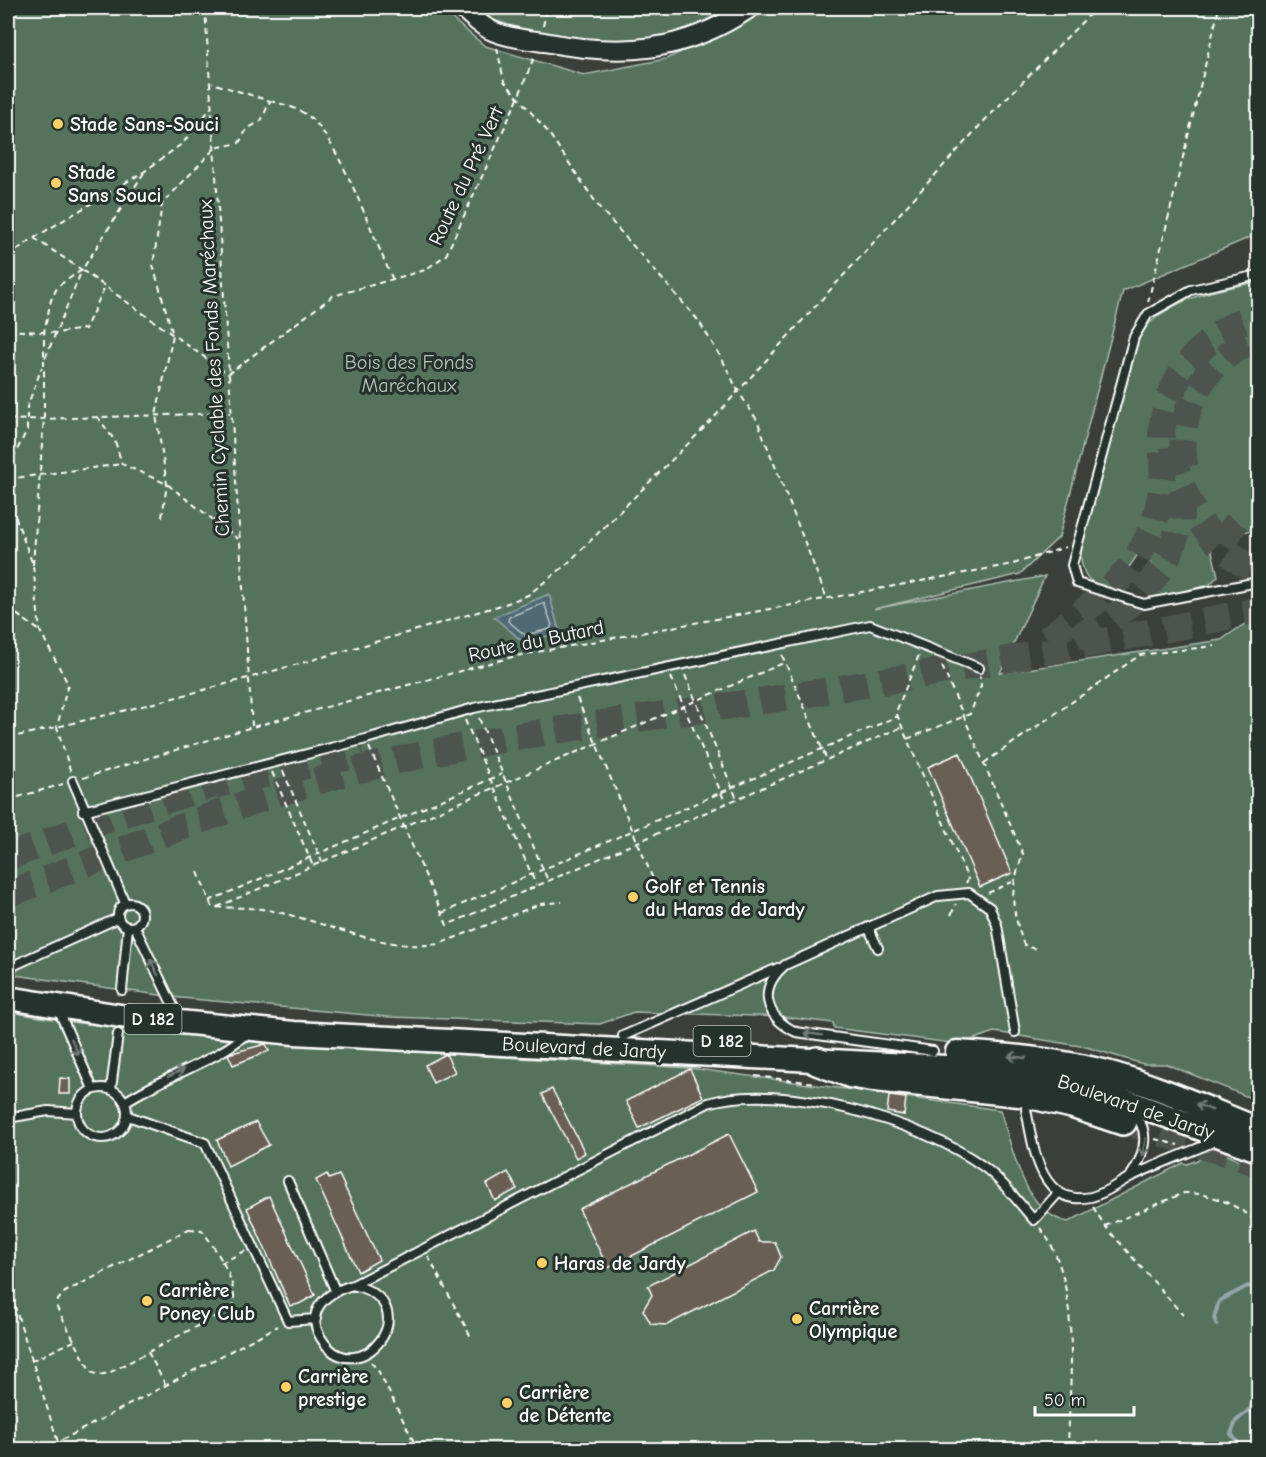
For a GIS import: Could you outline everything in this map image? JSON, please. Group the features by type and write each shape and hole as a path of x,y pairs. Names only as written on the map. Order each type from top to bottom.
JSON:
{"highway":[{"path":"817,1072 952,1085 1048,1098 1124,1121"}],"main road":[{"name":"Boulevard de Jardy","path":"8,984 174,1008 295,1020 933,1051 1052,1061 1103,1071 1183,1099 1258,1129"},
{"name":"Boulevard de Jardy","path":"8,998 127,1017 250,1029 817,1072 984,1069 1050,1078 1102,1092 1258,1150"}],"street":[{"path":"462,8 494,32 590,51 650,48 713,30 750,8"}],"lane":[{"path":"1258,276 1191,290 1148,314 1134,338 1072,565 1077,583 1144,604 1258,582"},
{"path":"84,811 366,739 474,708 870,625 979,668"},
{"path":"73,781 125,903"},
{"path":"623,1036 938,896 969,893 990,908 997,925 1015,1032"},
{"path":"122,990 132,927 141,921 143,914 140,907 133,903 125,903 120,907 118,918 122,924 132,927 174,1008"},
{"path":"8,968 118,918"},
{"path":"868,927 878,948"},
{"path":"785,965 773,976 768,993 771,1012 781,1024 796,1032 933,1051"},
{"path":"56,1005 93,1089"},
{"path":"125,1102 148,1086 237,1044 250,1029"},
{"path":"111,1089 118,1034"},
{"path":"952,1085 969,1080 984,1069"},
{"path":"93,1089 111,1089 125,1102 128,1116 120,1132 102,1139 84,1131 77,1113 79,1102 93,1089"},
{"path":"1102,1092 1134,1112 1146,1137 1140,1162 1130,1177"},
{"path":"352,1285 368,1289 378,1296 385,1306 388,1319 384,1337 377,1347 365,1355 351,1357 336,1354 326,1346 318,1333 316,1319 320,1306 335,1290 352,1285 690,1111 731,1096 795,1101 887,1118 921,1132 982,1165 996,1176 1034,1220 1059,1192"},
{"path":"1026,1109 1041,1173 1059,1192 1075,1198 1090,1197 1108,1191 1130,1177 1225,1137"},
{"path":"8,1118 48,1111 77,1113"},
{"path":"128,1116 205,1143 288,1321 316,1319"},
{"path":"288,1181 335,1290"}],"path":[{"name":"Chemin Cyclable des Fonds Maréchaux","path":"205,8 252,728"},
{"name":"Route du Pré Vert","path":"228,374 333,296 425,270 446,255 518,98 540,42 547,8"},
{"path":"8,738 249,679 508,603 528,595 566,565 738,391 985,120 1096,8"},
{"path":"1148,314 1148,294 1219,8"},
{"path":"494,32 504,81 548,132 599,207 698,320 723,359 738,391 757,420 827,599"},
{"path":"211,83 270,102 293,106 315,122 339,161 393,280"},
{"path":"162,517 167,484 156,415 173,335 153,265 162,204 215,148 239,143 247,129 261,122 270,102"},
{"path":"8,256 145,171 183,143 213,106"},
{"path":"8,468 27,430 27,407 82,270 145,171"},
{"path":"34,238 228,374"},
{"path":"73,781 57,727 68,684 40,631 33,565 42,474 40,449 44,418 44,332 51,300 58,286 82,270"},
{"path":"8,330 56,333 85,329 105,286"},
{"path":"8,420 230,413"},
{"path":"97,416 115,441 122,464"},
{"path":"8,479 122,464 167,484 238,539"},
{"path":"8,497 33,565"},
{"name":"Route du Butard","path":"8,800 252,728 516,656 1013,564 1078,543"},
{"path":"8,608 40,631"},
{"path":"778,644 827,760"},
{"path":"984,764 1140,655 1214,646"},
{"path":"922,647 896,712 968,879 951,915"},
{"path":"936,652 1023,854 1012,882 1016,918 1023,943 1027,947 1038,949"},
{"path":"217,907 786,662"},
{"path":"680,664 737,799"},
{"path":"666,667 726,804"},
{"path":"907,739 970,714 981,686 979,668"},
{"path":"572,686 656,886"},
{"path":"474,708 548,881"},
{"path":"462,711 537,886"},
{"path":"442,913 898,716"},
{"path":"366,739 447,925 903,727"},
{"path":"279,761 322,862"},
{"path":"269,764 313,866"},
{"path":"209,901 502,774"},
{"path":"198,872 212,907 267,910 337,930 423,946 439,944 540,904 562,902"},
{"path":"976,898 1012,882"},
{"path":"751,1076 817,1072"},
{"path":"1146,1137 1186,1147 1189,1152"},
{"path":"1105,1226 1184,1193 1194,1193 1233,1203 1258,1222"},
{"path":"1090,1197 1094,1210 1105,1226 1183,1315"},
{"path":"1034,1220 1055,1250 1067,1296 1069,1324 1068,1449"},
{"path":"189,1228 202,1230 234,1290 233,1307 109,1373 99,1375 91,1372 74,1341 57,1308 58,1300 65,1292 189,1228"},
{"path":"221,1263 253,1247"},
{"path":"424,1248 472,1339"},
{"path":"8,1286 58,1442"},
{"path":"43,1449 288,1321"},
{"path":"31,1361 74,1341"},
{"path":"148,1353 166,1385"},
{"path":"365,1355 379,1372 418,1449"},
{"path":"1251,1429 1258,1425"},
{"path":"1250,1443 1251,1449"}],"green space":[{"name":"Bois des Fonds Maréchaux","path":"8,8 439,8 485,46 584,75 666,59 773,8 1258,8 1258,234 1123,291 1059,537 1020,574 874,609 1045,576 1000,673 1221,640 1243,625 1258,622 1258,1101 1166,1064 1143,1064 1086,1047 994,1032 960,1044 834,1028 833,1023 784,1017 634,1012 600,1024 389,1017 181,998 8,974"},
{"path":"477,8 729,8 661,44 585,50 491,19"},
{"path":"1258,282 1258,529 1209,539 1218,576 1209,585 1155,598 1152,587 1146,579 1152,563 1138,554 1114,590 1098,586 1084,572 1081,550 1142,332 1156,317 1183,302 1213,291"},
{"name":"Haras de Jardy","path":"8,1012 78,1023 265,1043 690,1068 1000,1110 1015,1160 1030,1193 1040,1206 1053,1216 1068,1222 1183,1163 1187,1164 1220,1151 1258,1170 1258,1449 8,1449"}],"water":[{"path":"549,594 560,633 523,642 494,617"}],"building":[{"path":"960,753 1012,873 980,887 928,767"},
{"path":"266,1044 269,1051 233,1065 228,1054"},
{"path":"446,1054 455,1072 433,1083 425,1065"},
{"path":"690,1069 703,1097 639,1128 626,1101"},
{"path":"60,1078 70,1079 70,1094 59,1094"},
{"path":"552,1089 585,1153 576,1158 542,1094"},
{"path":"889,1096 906,1098 904,1115 887,1112"},
{"path":"256,1122 269,1145 228,1166 217,1140"},
{"path":"729,1134 758,1192 608,1268 579,1209"},
{"path":"508,1172 517,1189 495,1201 487,1184"},
{"path":"327,1174 329,1179 339,1175 379,1260 358,1272 316,1180"},
{"path":"269,1196 315,1295 299,1304 290,1306 247,1208"},
{"path":"754,1231 759,1242 775,1242 781,1257 774,1270 667,1325 651,1324 643,1310 652,1295 648,1286"}],"waterway":[{"path":"1217,1325 1214,1318 1219,1301 1248,1286 1258,1288"},
{"path":"1258,1393 1250,1409 1258,1436"},
{"path":"1250,1409 1236,1421 1231,1434 1240,1445 1258,1446"}],"tunnel":[{"path":"1048,639 1117,582 1139,554 1148,537 1155,521 1161,493 1163,466 1161,434 1165,410 1181,374 1193,358 1222,332 1258,315"},
{"path":"1185,467 1184,426 1189,407 1198,389 1223,359 1239,347 1258,339"},
{"path":"1173,447 1181,484 1199,520 1226,550 1241,562 1258,571"},
{"path":"1076,638 1119,613 1153,580 1175,539 1181,515 1183,489"},
{"path":"1218,525 1240,540 1258,548"},
{"path":"8,894 242,805 338,775 386,763 541,733 916,676 1258,610"},
{"path":"8,857 111,818 209,786 363,754"},
{"path":"1123,1121 1258,1163"}],"place":[{"name":"Stade Sans-Souci","path":"58,124"},
{"name":"Stade Sans Souci","path":"56,183"},
{"name":"Golf et Tennis du Haras de Jardy","path":"633,897"},
{"name":"Haras de Jardy","path":"542,1263"},
{"name":"Carrière Poney Club","path":"147,1301"},
{"name":"Carrière Olympique","path":"797,1319"},
{"name":"Carrière prestige","path":"286,1387"},
{"name":"Carrière de Détente","path":"507,1403"}]}
